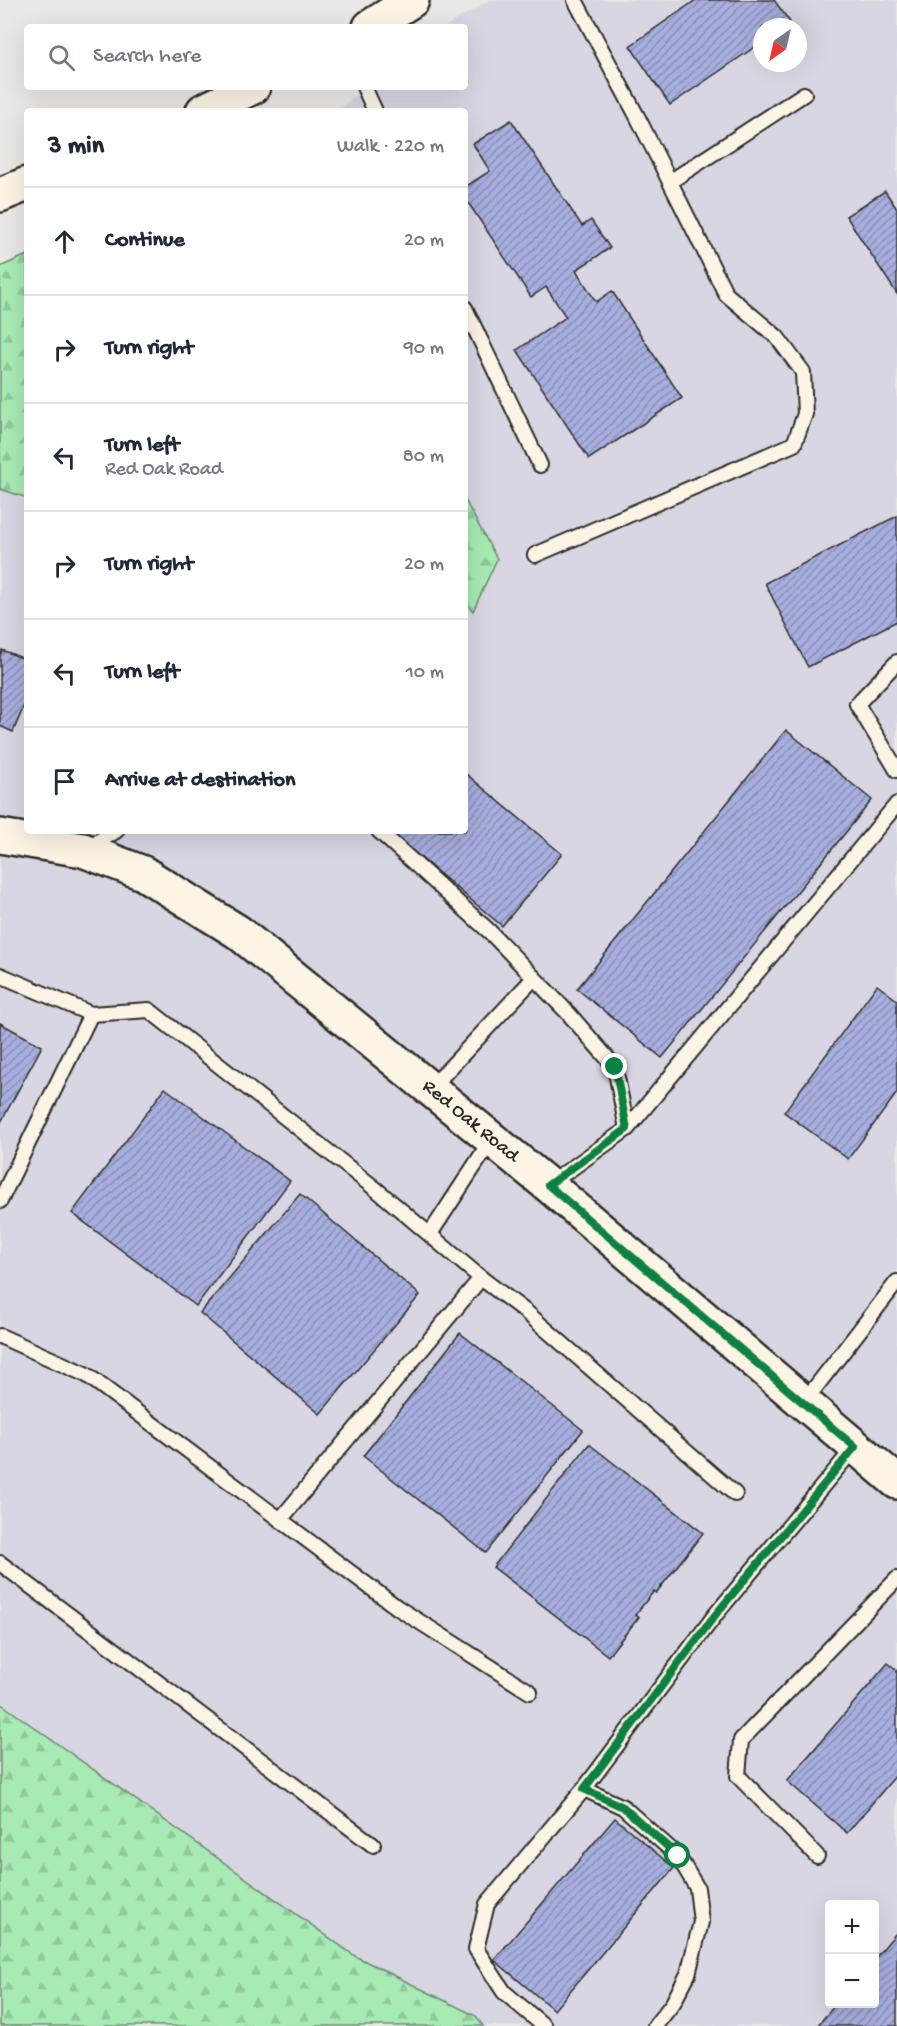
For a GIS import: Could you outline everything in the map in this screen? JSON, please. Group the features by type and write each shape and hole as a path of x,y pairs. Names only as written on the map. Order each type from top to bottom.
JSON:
{"street":[{"path":"375,24 412,0"},
{"path":"210,108 247,90"},
{"path":"0,195 24,185"},
{"name":"Red Oak Road","path":"0,836 83,850 143,873 238,932 548,1185 897,1482"}],"lane":[{"path":"535,555 794,444 805,414 803,372 777,337 726,294 581,2"},
{"path":"365,90 374,108"},
{"path":"671,181 804,94"},
{"path":"468,314 540,465"},
{"path":"897,662 857,704 897,770"},
{"path":"548,1185 627,1129 897,804"},
{"path":"83,850 111,834"},
{"path":"382,834 490,932 570,1014 615,1067 627,1129"},
{"path":"0,975 92,1014 148,1010 377,1190 526,1312 735,1494"},
{"path":"430,1089 534,978"},
{"path":"0,1201 92,1014"},
{"path":"430,1234 492,1139"},
{"path":"280,1520 482,1278"},
{"path":"804,1402 897,1282"},
{"path":"0,1336 87,1375 398,1608 530,1692"},
{"path":"544,2026 504,1992 476,1949 487,1904 584,1789 716,1614 855,1447"},
{"path":"0,1563 373,1845"},
{"path":"817,1856 738,1776 741,1740 897,1579"},
{"path":"584,1789 623,1807 678,1856 697,1888 701,1922 688,1974 673,2003 655,2026"}],"shaded area":[{"path":"490,0 897,0 897,2026 483,2026 476,2016 355,1956 0,1703 0,489 24,497 24,834 468,834 468,606 473,611 497,559 468,506 468,108 340,108 362,90 468,90 468,24 449,24"}],"green space":[{"path":"24,256 24,497 0,489 0,267"},
{"path":"468,506 497,559 473,611 468,606"},
{"path":"0,1703 355,1956 476,2016 483,2026 0,2026"}],"building":[{"path":"696,0 774,0 787,18 753,18 753,48 670,105 630,46"},
{"path":"511,120 582,226 591,220 610,248 576,270 596,302 612,291 682,398 589,459 517,350 566,317 546,287 531,297 468,202 468,185 490,171 473,144"},
{"path":"885,191 897,209 897,294 846,216"},
{"path":"897,516 897,621 808,667 765,583"},
{"path":"2,650 24,659 24,706 13,732 0,726 0,656"},
{"path":"786,730 872,800 662,1058 577,989"},
{"path":"468,776 562,854 502,926 393,834 468,834"},
{"path":"877,985 897,1000 897,1093 848,1159 784,1112"},
{"path":"0,1023 42,1046 0,1124"},
{"path":"165,1088 290,1181 196,1306 72,1213"},
{"path":"300,1194 420,1295 320,1414 200,1313"},
{"path":"460,1333 583,1430 486,1553 363,1456"},
{"path":"589,1444 703,1533 656,1593 654,1591 635,1615 639,1617 608,1656 493,1567"},
{"path":"888,1663 897,1670 897,1774 847,1833 787,1781"},
{"path":"615,1818 674,1868 554,2010 494,1960"},
{"path":"897,1932 897,2026 817,2026 833,2008 879,2008 879,1953"}],"route":[{"path":"615,1067 627,1129 548,1185 855,1447 716,1614 584,1789 623,1807 678,1856"}]}
